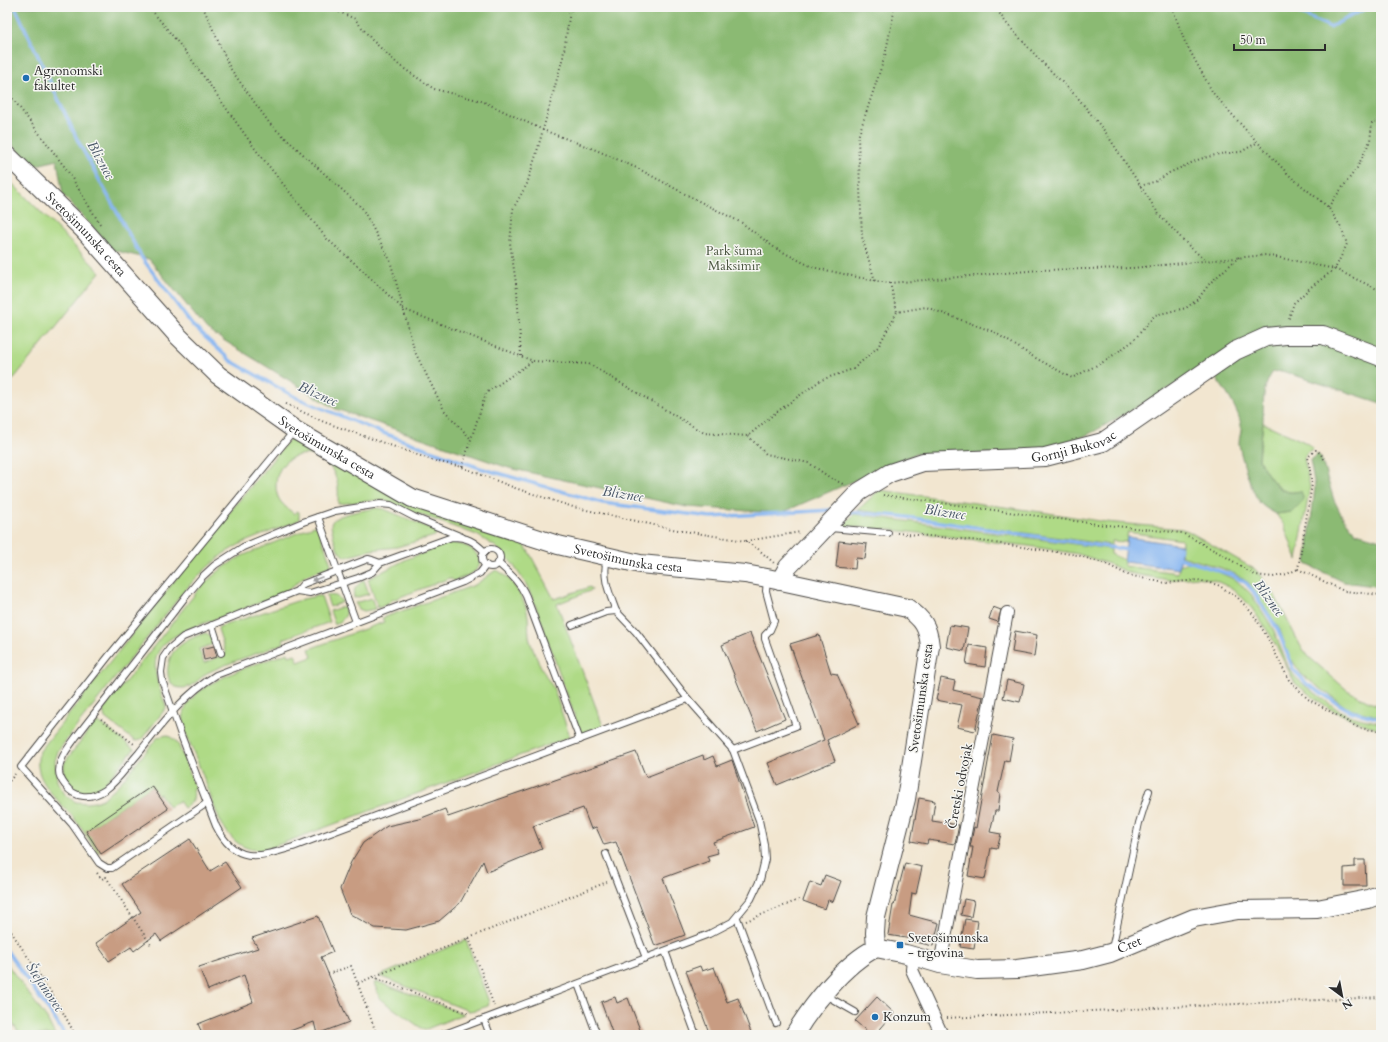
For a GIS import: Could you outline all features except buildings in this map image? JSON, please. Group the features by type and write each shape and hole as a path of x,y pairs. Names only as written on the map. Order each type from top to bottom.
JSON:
{"street":[{"name":"Svetošimunska cesta","path":"7,155 84,230 178,336 218,375 295,430 412,498 558,546 640,564 745,574 778,575 907,608 917,615 925,624 929,635 930,646 906,799 876,917 876,948"},
{"name":"Gornji Bukovac","path":"778,575 855,497 890,473 923,462 1045,457 1103,442 1235,351 1266,337 1286,335 1323,335 1381,357"},
{"name":"Čretski odvojak","path":"940,964 1007,613"},
{"name":"Čret","path":"876,948 913,956 940,964 977,970 1017,969 1083,960 1110,954 1194,918 1238,910 1317,909 1368,899 1381,894"},
{"path":"794,1035 824,994 855,960 876,948"},
{"path":"913,956 912,970 942,1035"}],"lane":[{"path":"207,804 112,868 107,868 99,863 72,824 21,767 113,651 295,430"},
{"path":"484,552 475,542 414,517 391,505 380,504 335,511 243,546 215,565 202,577 94,714 64,754 59,765 59,773 63,782 73,793 80,797 96,795 115,782 173,712 194,690 216,675 473,578 480,573 486,565"},
{"path":"318,517 356,622"},
{"path":"829,524 888,532"},
{"path":"297,591 310,593 358,578 372,572 380,563 452,537 462,537"},
{"path":"490,549 497,552 500,557 498,563 491,567 486,565 482,557 484,552 490,549"},
{"path":"442,1035 716,931 737,918 751,899 760,880 764,865 764,838 759,820 733,750 688,699 651,650 616,611 604,572 608,556"},
{"path":"380,563 368,559 303,584 297,591 192,632 175,643 163,658 161,672 162,680 207,804 218,830 228,846 239,852 256,856 266,855 300,844 688,699"},
{"path":"498,563 513,576 526,596 580,740"},
{"path":"733,750 796,726 765,639 765,635 770,630 774,621 766,592 778,575"},
{"path":"572,625 606,612 616,611"},
{"path":"212,625 221,653"},
{"path":"1110,954 1139,823 1149,791"},
{"path":"606,854 646,958"},
{"path":"737,918 776,1023"},
{"path":"665,951 696,1035"},
{"path":"578,984 597,1035"},
{"path":"824,994 855,1012"},
{"path":"484,1019 490,1035"}],"path":[{"path":"150,7 189,56 256,150 327,239 359,266 403,309 533,361 589,364 704,433 748,436 766,454 810,463 830,476 855,497"},
{"path":"203,7 230,68 270,124 362,208 390,260 416,352 444,410 471,439"},
{"path":"328,7 355,19 372,40 400,66 434,89 482,100 543,130 596,150 639,169 742,223 775,248 812,266 875,281 890,283 1039,270 1132,268 1266,255 1334,269 1381,291"},
{"path":"521,356 517,290 510,243 513,209 527,184 563,57 570,11 574,7"},
{"path":"875,281 862,237 858,137 885,56 895,7"},
{"path":"995,7 1007,24 1078,98 1106,133 1160,216 1205,260"},
{"path":"1172,7 1185,42 1213,92 1291,177 1328,207 1341,227 1347,244 1334,269 1294,303 1288,321 1286,335"},
{"path":"7,88 13,99 67,170 100,224"},
{"path":"1328,207 1357,168 1370,141 1372,123 1381,119"},
{"path":"1140,186 1157,181 1168,173 1200,159 1219,154 1241,152 1258,142"},
{"path":"897,312 926,307 988,329 1072,378 1104,361 1134,341 1155,315 1186,308 1198,299 1210,283 1239,257"},
{"path":"748,436 774,414 821,380 853,369 878,347 897,312 890,283"},
{"path":"462,467 486,393 533,361"},
{"path":"285,403 324,422 435,461 462,467 515,488 573,507 672,529 745,541 829,524"},
{"path":"1298,569 1312,484 1308,457 1316,450 1324,459"},
{"path":"882,495 1097,524 1182,533 1223,555 1255,575 1273,577 1287,574 1298,569 1344,590 1381,595"},
{"path":"888,532 922,534 981,541 1077,555 1106,564 1128,575 1165,583 1198,580 1218,585 1238,598 1253,614 1266,635 1289,680 1308,699 1359,728 1381,731"},
{"path":"745,541 758,549 772,563 778,575"},
{"path":"94,714 141,750"},
{"path":"7,784 21,767"},
{"path":"94,868 102,879 106,877 151,945"},
{"path":"358,983 616,878"},
{"path":"745,921 801,899"},
{"path":"7,925 48,987 75,1035"},
{"path":"469,938 494,1007"},
{"path":"328,974 351,966 378,1035"},
{"path":"372,977 467,1013 469,1016"},
{"path":"934,1019 1381,997"}],"green space":[{"name":"Park šuma Maksimir","path":"7,7 1381,7 1381,403 1282,371 1273,372 1269,378 1265,390 1263,402 1263,423 1259,460 1270,478 1277,486 1287,492 1301,491 1303,497 1303,502 1292,512 1276,514 1261,504 1254,493 1247,475 1240,449 1239,441 1241,427 1239,418 1227,394 1206,367 1095,431 1047,454 915,454 781,513 687,507 509,468 336,409 207,330 149,259 114,251 63,195 57,160 33,166 7,139"},
{"path":"7,178 100,272 7,387"},
{"path":"1263,423 1309,444 1313,449 1307,452 1304,458 1310,487 1297,560 1284,525 1276,514 1292,512 1301,491 1289,492 1281,489 1270,478 1259,460"},
{"path":"293,435 523,543 554,599 590,587 592,590 557,604 603,726 581,734 535,604 526,584 512,563 496,547 477,535 410,511 390,502 379,500 338,504 337,482 332,469 324,461 314,456 304,455 293,457 285,463 279,472 276,489 277,494 284,506 295,514 297,511 299,512 299,519 242,543 223,554 196,578 58,751 55,761 57,781 66,796 76,802 95,802 103,799 120,783 158,737 167,735 178,744 196,789 193,790 194,796 191,803 184,808 179,801 169,807 152,786 86,831 100,851 98,853 77,822 48,790 39,771 38,762 40,751 202,546"},
{"path":"1318,454 1321,458 1334,500 1342,516 1356,533 1381,540 1381,587 1344,582 1306,564 1315,487 1310,460"},
{"path":"879,490 1106,522 1182,529 1188,531 1256,570 1275,596 1300,645 1309,657 1347,690 1381,707 1381,717 1349,709 1302,675 1289,656 1280,630 1249,583 1235,574 1221,568 1181,556 1182,540 1128,532 1126,542 1112,541 1112,545 858,510"},
{"path":"376,508 384,509 434,530 436,532 435,536 397,547 371,550 347,557 340,553 337,549 331,526 332,521 345,515"},
{"path":"854,514 1111,549 1111,554 1124,560 1124,566 1178,573 1179,565 1189,562 1214,570 1236,580 1251,594 1274,631 1288,667 1296,678 1337,709 1349,715 1381,723 1381,729 1363,724 1330,709 1295,683 1271,636 1251,607 1241,596 1229,587 1214,580 1197,577 1169,580 1139,575 1129,573 1109,564 1078,554 1028,546 893,530 843,526"},
{"path":"314,526 318,527 331,564 330,566 305,576 283,594 188,629 170,639 163,645 156,658 155,666 156,676 166,708 141,740 135,741 105,718 103,710 199,589 224,567 236,559"},
{"path":"450,543 467,546 474,551 480,561 478,568 474,572 454,581 450,578 392,600 388,604 378,608 368,579 407,559"},
{"path":"496,570 511,581 525,605 528,614 529,636 532,647 553,687 570,737 264,850 248,848 240,845 233,839 224,828 218,816 185,731 184,713 193,697 203,689 231,674 288,653 289,656 295,654 298,662 312,657 309,649 384,622 382,618 475,585"},
{"path":"364,580 369,594 354,598 356,588"},
{"path":"326,595 336,596 343,602 330,607"},
{"path":"321,596 330,622 283,639 284,643 211,671 188,687 175,687 171,683 168,667 171,655 185,642 206,633 212,637 214,640 213,644 199,649 204,663 226,654 218,629 219,627 303,599"},
{"path":"371,598 376,609 364,611 359,609 355,603"},
{"path":"344,606 346,615 335,625 330,611"},
{"path":"97,723 102,724 134,749 101,788 88,793 82,793 76,790 64,776 64,763 92,726"},
{"path":"466,940 489,1002 488,1006 469,1011 379,976"},
{"path":"7,964 47,1019 55,1035 21,1035 7,1016"},
{"path":"378,982 464,1014 424,1030 380,999 374,983"}],"water":[{"path":"1127,537 1182,545 1179,569 1124,562"}],"waterway":[{"name":"Bliznec","path":"15,7 78,141 142,258 192,325 231,361 297,398 375,430 480,468 603,503 711,517 833,510"},
{"path":"1286,7 1330,27 1368,7"},
{"name":"Bliznec","path":"849,512 899,516 1128,550"},
{"name":"Bliznec","path":"1176,557 1232,575 1246,583 1253,591 1278,630 1293,669 1307,684 1350,711 1381,719"},
{"name":"Štefanovec","path":"7,951 65,1035"}],"place":[{"name":"Agronomski fakultet","path":"26,78"},
{"name":"Svetošimunska - trgovina","path":"900,945"},
{"name":"Konzum","path":"875,1017"}]}
